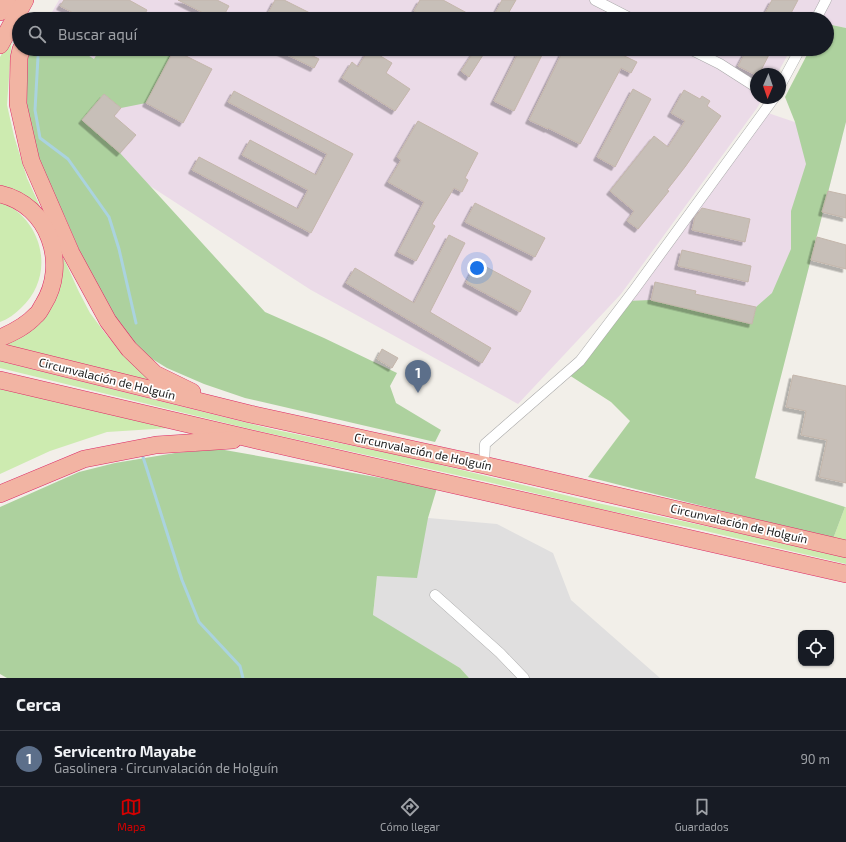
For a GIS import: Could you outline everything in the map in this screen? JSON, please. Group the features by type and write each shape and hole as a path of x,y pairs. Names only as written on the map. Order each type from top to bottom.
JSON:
{"highway":[{"path":"0,4 5,0"},
{"path":"0,12 5,0"},
{"path":"18,12 25,0"},
{"path":"29,12 32,0"},
{"path":"0,45 12,23"},
{"path":"19,56 18,104 31,161 71,253 108,321 129,349 155,374 189,391 250,414"},
{"path":"0,194 9,196 31,211 45,229 54,250 55,273 49,295 37,315 20,330 0,338"},
{"name":"Circunvalación de Holguín","path":"0,352 250,414 484,464 846,549"},
{"name":"Circunvalación de Holguín","path":"0,380 846,574"},
{"path":"0,494 84,459 156,445 252,439"}],"street":[{"path":"595,0 618,12"},
{"path":"820,12 826,0"},
{"path":"704,56 720,64 750,83"},
{"path":"786,75 796,56"},
{"path":"484,464 485,444 580,361 634,290 769,104"},
{"path":"435,595 500,653 524,678"}],"shaded area":[{"path":"59,0 846,0 846,28 834,25 834,12 52,12"},
{"path":"46,56 787,56 780,68 750,68 750,104 759,104 757,108 621,294 518,404 311,290 48,120"},
{"path":"765,112 842,138 790,341 627,301"},
{"path":"383,514 497,524 553,553 571,600 660,678 469,678 460,668 373,616"}],"green space":[{"path":"834,25 846,28 846,122 755,478 845,507 833,539 588,477 630,421 611,402 569,375 627,301 651,300 752,324 756,307 772,293 791,249 791,211 806,164 795,122 786,100 786,95 806,56 834,56"},
{"path":"12,35 7,105 14,136 27,178 90,313 123,354 162,384 0,347 38,315 52,238 0,187 0,57"},
{"path":"26,56 89,56 94,59 96,56 171,56 146,103 121,108 104,94 82,120 120,153 265,312 397,373 390,386 396,403 441,430 435,442 245,398 204,384 167,368 144,354 119,327 88,271 65,217 39,165 22,104"},
{"path":"0,201 15,210 27,221 35,235 40,250 41,265 39,280 32,295 21,308 9,318 0,322"},
{"path":"0,361 276,430 408,457 602,504 814,549 846,558 846,564 697,529 596,508 488,482 250,429 0,368"},
{"path":"0,384 170,428 107,432 50,451 0,474"},
{"path":"219,449 437,488 428,518 417,578 377,576 373,615 460,668 469,678 7,678 0,674 0,507 79,472 115,463 175,453"},
{"path":"846,507 846,544 833,539"}],"building":[{"path":"64,0 129,0 147,10 146,12 72,12 60,6"},
{"path":"178,0 217,0 229,6 226,12 201,12"},
{"path":"275,0 284,0 308,12 269,12"},
{"path":"420,0 443,0 465,12 416,12 414,11"},
{"path":"502,0 516,0 509,12 496,12"},
{"path":"772,0 798,0 792,12 766,12"},
{"path":"171,56 186,56 212,69 183,123 146,103"},
{"path":"289,56 313,56 319,59 314,68"},
{"path":"365,56 380,56 392,63 386,73 410,89 395,111 342,78 352,62 358,67"},
{"path":"471,56 482,56 469,77 461,71"},
{"path":"516,56 542,56 514,111 494,101"},
{"path":"561,56 625,56 637,62 631,73 621,68 580,144 529,120"},
{"path":"743,56 768,56 762,68 750,68 750,72 738,66"},
{"path":"633,89 651,99 615,167 597,157"},
{"path":"684,90 700,99 702,96 710,101 707,106 721,116 667,190 669,191 638,229 627,221 634,211 610,191 654,136 668,147 685,121 671,113"},
{"path":"234,91 353,154 311,233 192,170 199,157 298,209 308,190 242,155 250,140 316,175 327,154 228,102"},
{"path":"104,94 121,108 114,116 136,135 120,153 82,120"},
{"path":"418,121 478,153 465,178 468,180 462,192 454,188 432,224 435,226 416,261 398,252 424,202 388,182 401,160 397,157"},
{"path":"828,191 846,195 846,218 822,212"},
{"path":"475,203 545,238 535,257 465,222"},
{"path":"702,208 750,219 745,242 692,230 695,217"},
{"path":"449,235 465,243 430,312 491,348 482,363 346,283 355,268 414,303"},
{"path":"817,237 846,245 846,269 811,260"},
{"path":"682,250 751,266 748,282 678,266"},
{"path":"477,262 531,291 520,312 466,283"},
{"path":"655,282 696,291 695,294 756,307 752,324 651,300"},
{"path":"382,349 398,358 392,368 377,359"},
{"path":"793,375 846,386 846,483 819,477 827,440 801,435 806,411 786,407"}],"waterway":[{"path":"38,57 35,110 40,138 68,159 109,217 119,249 136,323"},
{"path":"143,457 182,580 199,622 240,666 243,678"}],"place":[{"name":"Servicentro Mayabe","path":"418,393"}]}
